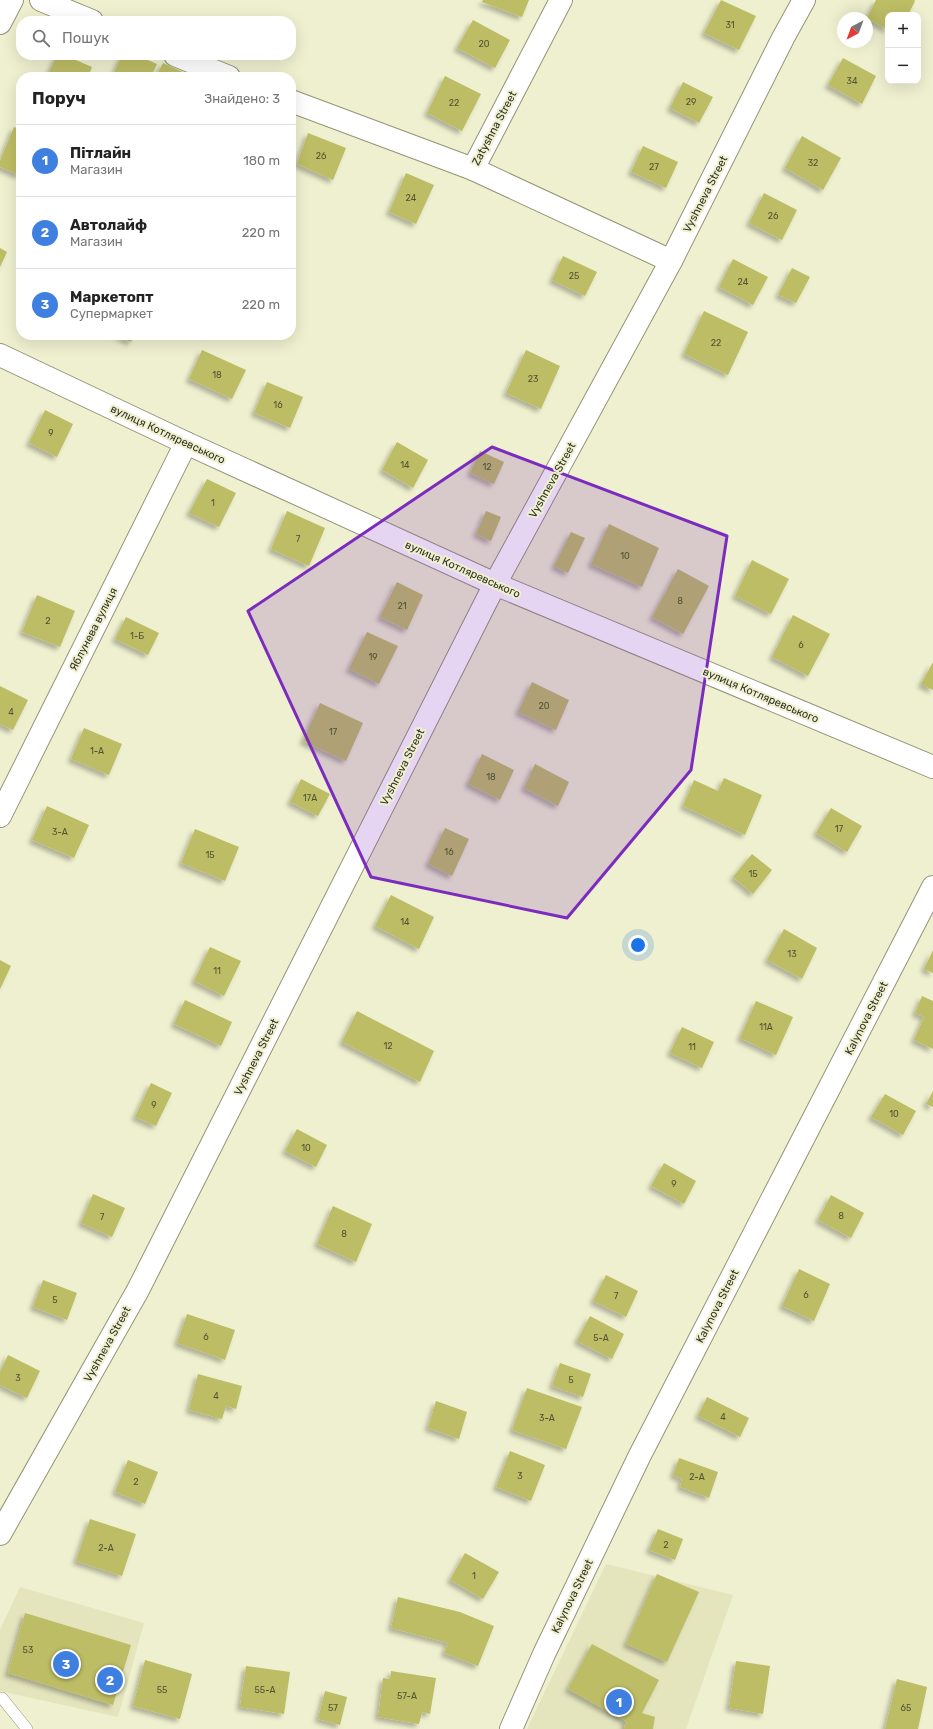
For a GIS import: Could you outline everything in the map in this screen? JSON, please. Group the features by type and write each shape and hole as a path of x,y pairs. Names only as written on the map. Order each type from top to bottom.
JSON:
{"street":[{"path":"0,23 12,0"},
{"path":"41,0 80,16"},
{"name":"Zatyshna Street","path":"296,103 473,169 561,0"},
{"name":"Vyshneva Street","path":"0,1534 138,1290 495,584 671,261 783,38 804,0"},
{"path":"187,60 217,72"},
{"path":"473,169 671,261"},
{"name":"вулиця Котляревського","path":"0,355 186,443 495,584 933,767"},
{"name":"Яблунева вулиця","path":"0,816 186,443"},
{"name":"Kalynova Street","path":"511,1729 544,1654 640,1455 933,887"}],"lane":[{"path":"0,1698 2,1698 27,1729"}],"highlighted area":[{"path":"492,447 727,536 691,770 567,918 371,877 248,611"}],"shaded area":[{"path":"606,1564 733,1595 686,1729 527,1729"},
{"path":"20,1587 144,1623 118,1717 0,1691 0,1630"}],"building":[{"path":"483,0 529,0 522,17 482,2"},
{"path":"721,0 756,16 739,50 704,33"},
{"path":"876,0 915,1 910,12 885,12 885,28 873,21 873,12 870,12"},
{"path":"473,20 510,40 495,68 457,48"},
{"path":"843,58 876,76 862,104 828,85"},
{"path":"55,60 76,60 92,67 90,72 49,72"},
{"path":"120,60 148,60 157,64 153,72 114,72"},
{"path":"163,63 183,72 158,72"},
{"path":"445,76 481,94 462,131 427,113"},
{"path":"683,82 713,97 699,123 670,108"},
{"path":"14,127 16,128 16,174 0,167 0,161"},
{"path":"308,133 346,148 333,180 297,164"},
{"path":"802,136 841,158 823,190 785,168"},
{"path":"643,146 678,162 666,188 631,172"},
{"path":"406,173 434,185 416,224 389,212"},
{"path":"764,193 797,210 782,240 749,223"},
{"path":"0,248 7,252 0,267"},
{"path":"563,256 597,272 585,296 552,280"},
{"path":"733,259 768,277 753,305 719,287"},
{"path":"792,268 810,277 796,303 778,295"},
{"path":"704,311 748,332 728,375 684,354"},
{"path":"202,350 246,370 232,399 189,379"},
{"path":"526,350 560,366 541,409 506,393"},
{"path":"267,382 303,397 290,428 254,413"},
{"path":"45,410 73,424 57,457 29,443"},
{"path":"397,442 428,460 413,488 382,470"},
{"path":"480,451 504,462 494,484 470,473"},
{"path":"207,479 236,493 219,527 189,513"},
{"path":"287,511 325,528 309,566 271,549"},
{"path":"486,511 501,517 491,541 476,534"},
{"path":"609,524 659,548 642,587 591,564"},
{"path":"571,532 585,538 568,573 554,566"},
{"path":"752,560 789,579 771,614 735,596"},
{"path":"678,569 709,586 683,634 652,617"},
{"path":"397,582 423,595 407,630 380,617"},
{"path":"37,595 75,611 60,647 22,632"},
{"path":"793,615 830,634 808,676 772,657"},
{"path":"126,617 159,633 148,655 115,639"},
{"path":"367,632 398,646 379,684 349,669"},
{"path":"933,662 933,690 921,684"},
{"path":"532,682 569,700 556,730 518,712"},
{"path":"0,686 28,700 13,730 0,724"},
{"path":"320,703 363,723 346,761 303,741"},
{"path":"84,728 122,744 109,775 71,759"},
{"path":"482,754 514,770 500,800 468,784"},
{"path":"535,764 569,782 558,806 524,788"},
{"path":"724,778 762,795 745,835 683,806 694,780 718,791"},
{"path":"301,779 330,794 318,816 290,802"},
{"path":"47,806 89,825 74,858 32,840"},
{"path":"831,808 862,826 847,852 816,833"},
{"path":"445,828 469,839 452,876 428,864"},
{"path":"195,829 239,847 225,881 181,863"},
{"path":"752,854 772,870 753,894 733,877"},
{"path":"391,895 434,917 419,949 375,926"},
{"path":"784,929 817,948 802,979 767,960"},
{"path":"210,947 241,961 224,996 194,981"},
{"path":"933,950 933,973 924,969"},
{"path":"0,960 11,966 0,989"},
{"path":"922,996 933,1001 933,1049 914,1040 924,1017 915,1013"},
{"path":"185,1000 232,1022 221,1046 174,1024"},
{"path":"756,1001 793,1017 776,1055 740,1038"},
{"path":"357,1011 434,1051 420,1082 342,1042"},
{"path":"682,1027 714,1042 702,1068 670,1053"},
{"path":"151,1083 172,1093 156,1126 135,1117"},
{"path":"933,1091 933,1107 926,1104"},
{"path":"885,1094 916,1111 903,1135 871,1117"},
{"path":"297,1129 327,1145 316,1167 285,1151"},
{"path":"664,1163 696,1181 684,1204 651,1186"},
{"path":"93,1194 125,1208 112,1237 81,1223"},
{"path":"831,1195 864,1213 851,1238 818,1220"},
{"path":"333,1206 372,1224 356,1262 317,1244"},
{"path":"799,1269 830,1284 814,1321 782,1306"},
{"path":"606,1275 638,1291 626,1317 593,1301"},
{"path":"43,1280 77,1293 67,1320 33,1307"},
{"path":"187,1314 235,1330 225,1360 177,1343"},
{"path":"590,1316 624,1334 612,1359 577,1341"},
{"path":"8,1355 40,1371 27,1398 0,1385 0,1372"},
{"path":"560,1363 591,1374 583,1397 552,1386"},
{"path":"198,1374 242,1386 236,1409 226,1406 222,1419 189,1410"},
{"path":"527,1388 582,1407 566,1449 512,1430"},
{"path":"707,1397 749,1418 740,1437 698,1416"},
{"path":"436,1401 467,1412 459,1439 428,1428"},
{"path":"510,1451 545,1465 531,1501 496,1487"},
{"path":"679,1458 718,1472 709,1498 680,1487 682,1479 673,1475"},
{"path":"128,1460 158,1472 145,1504 115,1492"},
{"path":"90,1519 136,1534 122,1576 76,1561"},
{"path":"658,1529 683,1539 675,1560 649,1550"},
{"path":"465,1553 499,1572 483,1599 450,1580"},
{"path":"657,1574 699,1592 667,1662 626,1644"},
{"path":"398,1597 460,1612 494,1626 478,1666 444,1653 448,1643 391,1628"},
{"path":"25,1613 131,1645 113,1705 8,1673"},
{"path":"592,1644 659,1680 642,1713 655,1717 653,1729 624,1729 626,1721 568,1689"},
{"path":"145,1660 192,1674 180,1719 133,1706"},
{"path":"736,1661 770,1666 763,1714 729,1708"},
{"path":"246,1666 290,1672 284,1714 240,1707"},
{"path":"391,1671 436,1678 430,1714 422,1712 419,1724 378,1717 383,1678 390,1679"},
{"path":"897,1679 927,1687 918,1729 885,1729"},
{"path":"325,1691 347,1697 340,1725 318,1719"}],"place":[{"name":"Маркетопт","path":"66,1664"},
{"name":"Автолайф","path":"110,1680"},
{"name":"Пітлайн","path":"619,1702"}]}
